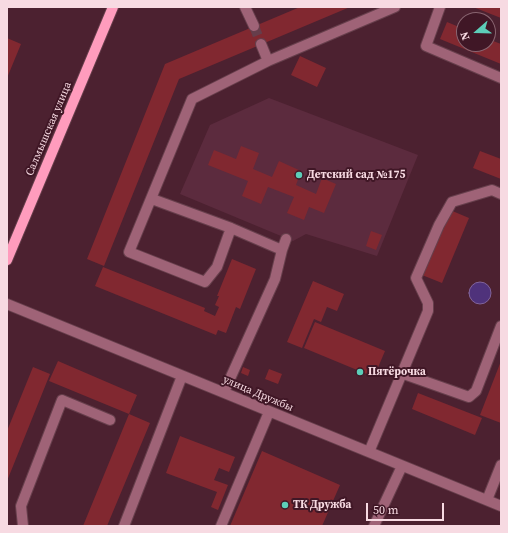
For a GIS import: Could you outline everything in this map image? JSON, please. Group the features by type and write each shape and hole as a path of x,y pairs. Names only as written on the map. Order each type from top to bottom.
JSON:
{"main road":[{"name":"Салмышская улица","path":"7,257 112,7"}],"street":[{"path":"246,7 254,26"},
{"path":"231,228 217,267 205,282 129,252 192,99 268,61 395,7"},
{"path":"440,7 426,46 501,78"},
{"path":"261,44 268,61"},
{"path":"369,452 428,311 428,303 416,278 439,226 452,202 492,190 501,194"},
{"path":"152,199 231,228 282,250"},
{"path":"224,392 275,279 286,239"},
{"name":"улица Дружбы","path":"7,304 501,506"},
{"path":"401,374 468,398 476,391 501,326"},
{"path":"124,526 182,376"},
{"path":"23,526 21,506 62,400 110,420"},
{"path":"221,526 269,412"},
{"path":"487,500 501,465"},
{"path":"374,526 402,466"}],"shaded area":[{"name":"Детский сад №175","path":"269,98 418,155 377,256 306,234 293,241 180,194 210,125"},
{"path":"476,282 484,282 491,289 491,297 484,304 476,304 469,297 469,289"}],"building":[{"path":"300,7 350,7 179,79 104,266 87,259 165,64"},
{"path":"473,7 501,7 501,18 496,16 496,12 486,12"},
{"path":"447,22 456,26 456,46 440,39"},
{"path":"7,38 21,44 7,78"},
{"path":"496,42 501,44 501,64 472,52 496,52"},
{"path":"300,56 326,68 317,87 291,75"},
{"path":"241,146 259,153 253,169 272,177 279,161 301,171 296,185 316,194 322,178 336,184 324,213 309,207 304,220 287,213 294,197 268,187 261,204 242,196 248,181 208,165 214,150 236,159"},
{"path":"480,151 501,159 501,179 473,168"},
{"path":"450,210 469,218 442,283 422,275"},
{"path":"371,231 382,235 376,250 366,246"},
{"path":"232,259 256,269 240,309 236,307 226,333 218,330 216,335 95,286 103,267 205,308 204,311 215,316 219,307 215,305 219,296 217,296"},
{"path":"313,281 344,294 337,311 327,307 321,322 314,319 302,348 287,342"},
{"path":"315,322 385,351 374,377 304,348"},
{"path":"58,361 137,395 129,414 49,381"},
{"path":"501,361 501,423 480,415"},
{"path":"33,367 50,374 7,481 7,431"},
{"path":"243,367 250,370 248,376 241,373"},
{"path":"269,369 282,374 278,384 265,379"},
{"path":"418,393 482,418 475,435 412,409"},
{"path":"129,414 150,423 107,526 83,526"},
{"path":"180,436 235,457 229,472 219,468 214,480 228,485 218,510 211,507 217,492 166,473"},
{"name":"ТК Дружба","path":"262,451 340,485 322,526 230,526"}],"tunnel":[{"path":"254,26 261,44"}],"place":[{"name":"Детский сад №175","path":"299,175"},
{"name":"Пятёрочка","path":"360,372"},
{"name":"ТК Дружба","path":"285,505"}]}
